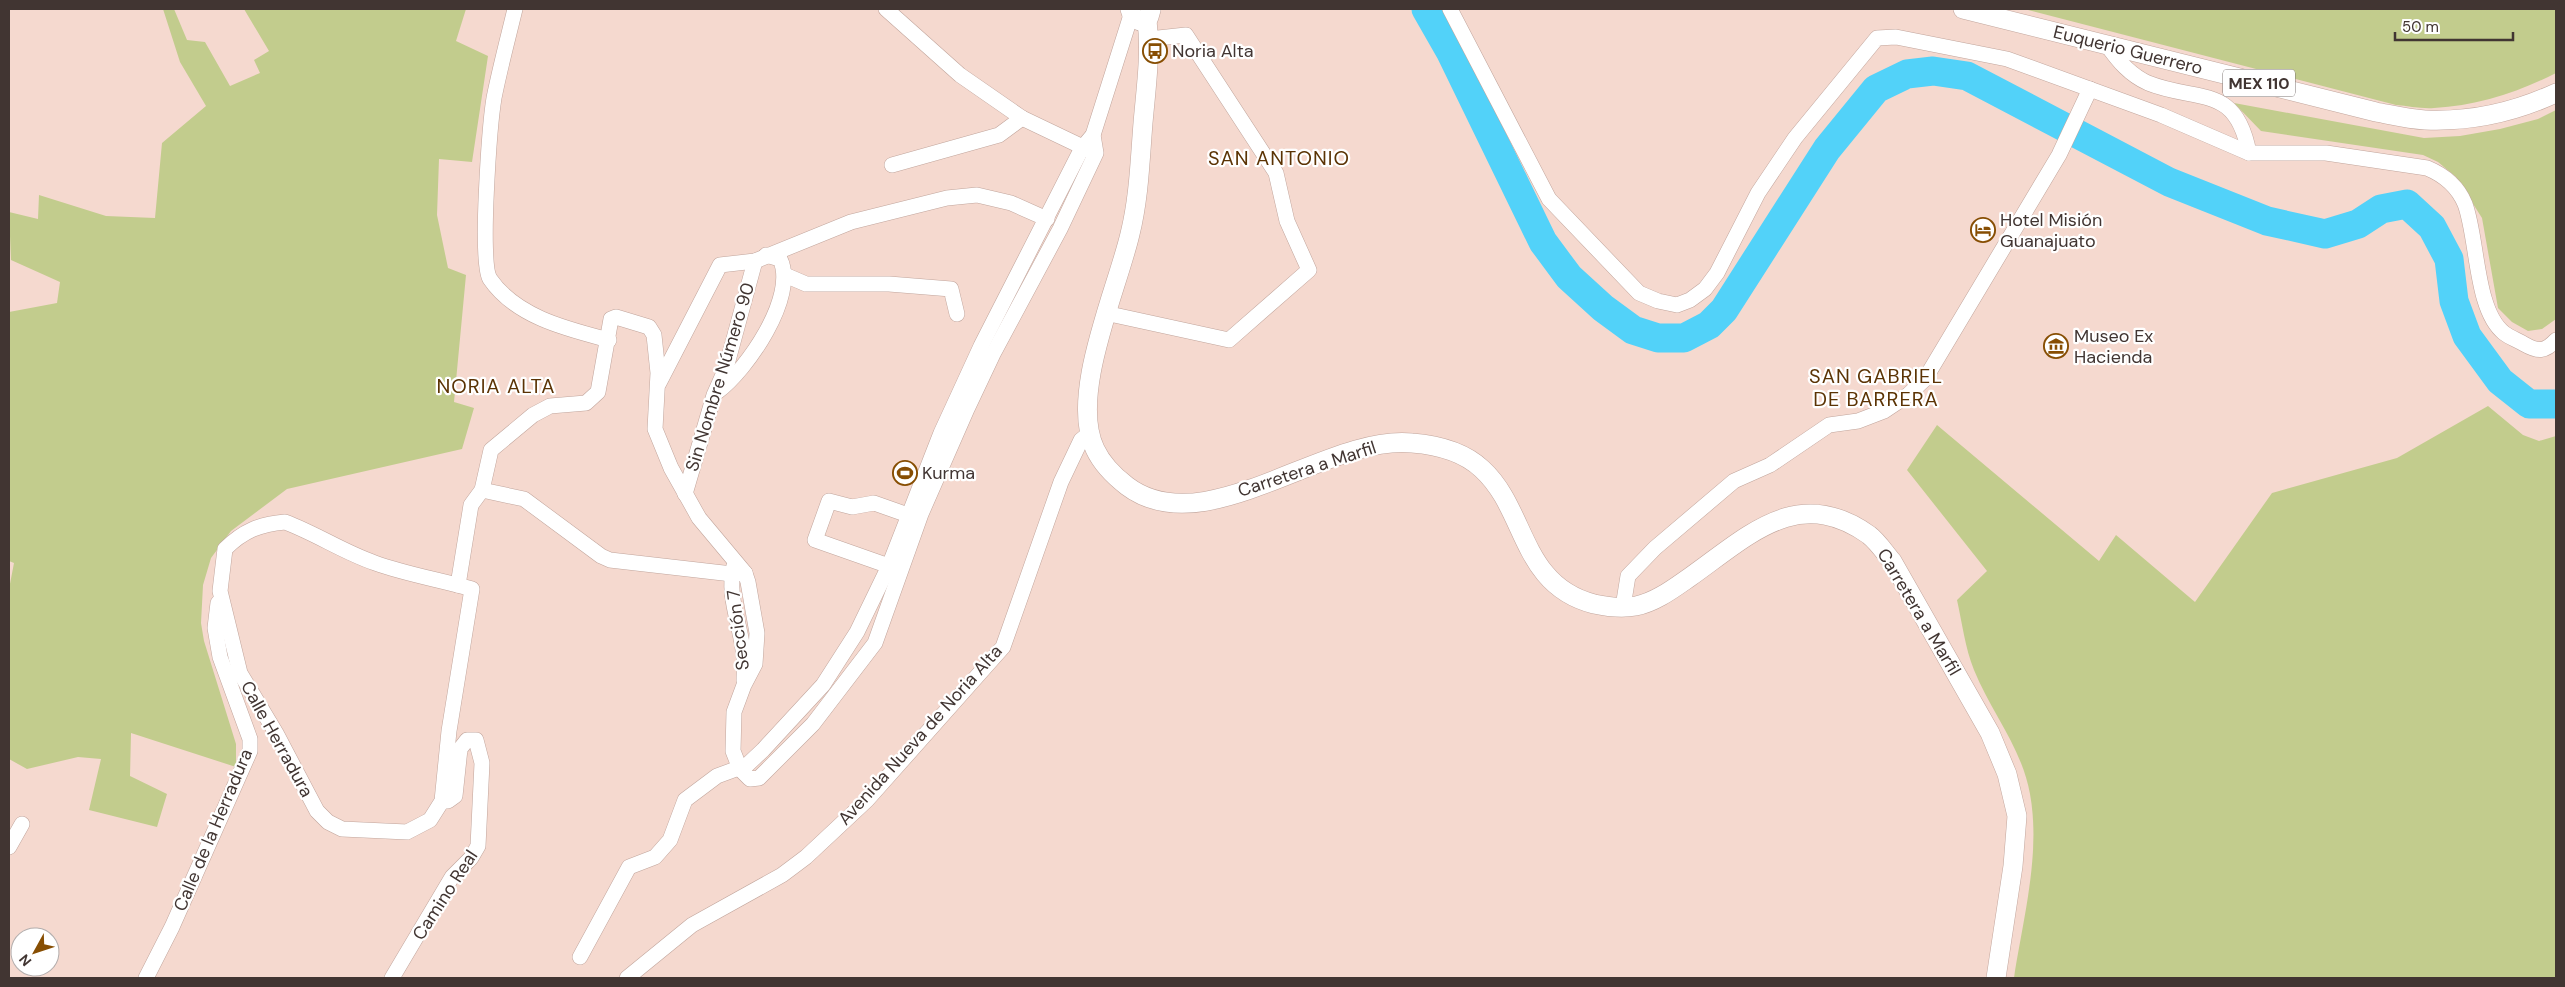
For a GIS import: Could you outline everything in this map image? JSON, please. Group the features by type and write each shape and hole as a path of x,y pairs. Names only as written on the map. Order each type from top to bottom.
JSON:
{"main road":[{"name":"Euquerio Guerrero","path":"1963,9 2376,112 2424,120 2460,119 2504,112 2556,93"},
{"path":"1090,433 1086,414 1098,343 1130,236 1137,196 1150,52 1149,40 1140,13"},
{"name":"Carretera a Marfil","path":"1090,433 1094,448 1103,461 1116,478 1135,492 1161,502 1188,505 1224,497 1375,445 1409,442 1435,446 1460,454 1482,469 1498,487 1527,546 1545,574 1567,593 1603,606 1637,606 1665,595 1755,531 1785,516 1815,513 1843,521 1871,536 1892,561 1990,733 2007,774 2017,816 2013,866 1996,978"}],"street":[{"path":"515,9 494,99 484,236 488,277 506,298 554,325 609,340"},
{"path":"886,9 960,75 1022,118 1089,150"},
{"path":"1450,9 1548,199 1639,293 1658,301 1677,305 1690,300 1705,290 1717,274 1758,194 1795,138 1877,38 1896,37 2007,59 2161,115 2249,153 2326,153 2427,168 2440,173 2454,186 2464,202 2474,238 2486,308 2493,320 2504,333 2536,351 2546,349 2556,340"},
{"path":"740,769 750,778 759,778 774,765 814,724 875,643 921,514 967,409 993,354 1060,229 1093,135 1140,13"},
{"path":"1106,313 1229,340 1309,270 1287,221 1276,173 1186,36 1149,40"},
{"path":"2106,45 2130,73 2149,83 2205,96 2224,103 2238,120 2246,138 2249,153"},
{"path":"1623,607 1628,576 1655,548 1734,481 1770,464 1829,425 1858,421 1884,411 1908,395 1925,379 2059,155 2080,115 2090,89"},
{"path":"892,165 999,135 1022,118"},
{"path":"580,957 629,867 655,857 670,840 685,800 718,776 740,769 763,750 823,685 857,632 889,566 941,433 977,354 1047,219 1089,150"},
{"path":"657,387 720,265 760,258 851,222 947,198 977,195 1011,203 1047,219"},
{"path":"714,395 746,365 778,306 785,275 780,259 760,258"},
{"name":"Sin Nombre Número 90","path":"685,494 714,395 726,368 760,258"},
{"path":"785,275 806,284 889,284 951,289 957,314"},
{"path":"458,585 471,505 482,490 492,450 533,415 550,406 586,403 598,392 609,340 611,319 616,317 649,327 654,335 657,387 655,429 671,468 699,518 737,569"},
{"name":"Avenida Nueva de Noria Alta","path":"627,978 692,925 782,875 806,858 867,800 1003,647 1061,482 1081,440 1090,433"},
{"path":"482,490 524,499 601,556 610,560 737,569"},
{"path":"889,566 815,540 829,501 852,507 874,503 908,515"},
{"name":"Calle Herradura","path":"285,522 312,532 333,546 377,564 472,589 450,731 442,801 430,820 407,832 342,829 328,822 317,811 276,733 240,673 220,591 225,549 250,529 267,524 285,522"},
{"name":"Sección 7","path":"737,569 753,600 757,633 755,664 744,685 734,712 733,751 740,769"},
{"name":"Calle de la Herradura","path":"146,978 172,927 250,751 250,739 220,657 215,628 220,591"},
{"name":"Camino Real","path":"392,978 452,877 471,858 478,846 482,763 476,740 467,740 460,748 455,796 448,801 442,801"},
{"path":"9,847 22,824"}],"green space":[{"path":"163,9 174,9 187,40 205,42 230,86 260,73 254,60 269,51 244,9 466,9 456,41 488,56 472,162 439,159 437,215 448,268 466,275 454,402 474,408 462,449 287,489 231,531 211,558 203,585 201,623 204,641 236,744 236,767 131,733 130,776 167,794 157,827 89,810 101,759 78,757 27,769 9,759 9,589 14,563 9,561 9,312 57,303 60,282 11,260 9,212 38,219 39,195 106,216 155,218 162,143 206,106 180,62"},
{"path":"2024,9 2556,9 2556,73 2512,92 2482,101 2450,107 2420,108 2396,105"},
{"path":"2234,103 2424,138 2460,136 2500,129 2538,119 2556,110 2556,319 2542,329 2528,331 2512,322 2498,308 2482,218 2456,177 2438,162 2423,155 2261,131"},
{"path":"2488,406 2523,435 2539,441 2556,436 2556,978 2014,978 2030,886 2032,863 2033,817 2030,794 2020,761 1974,670 1966,644 1957,600 1987,571 1907,470 1937,425 2099,561 2116,535 2195,602 2272,493 2397,458"}],"waterway":[{"path":"1426,9 1450,51 1543,242 1569,277 1603,308 1633,330 1658,338 1684,338 1709,325 1724,310 1827,149 1876,89 1907,74 1933,71 1967,76 2169,182 2267,221 2325,234 2358,224 2381,209 2407,204 2432,227 2449,259 2454,301 2467,336 2500,381 2529,404 2556,404"}],"place":[{"name":"Noria Alta","path":"1155,51"},
{"name":"Hotel Misión Guanajuato","path":"1983,230"},
{"name":"Museo Ex Hacienda","path":"2056,346"},
{"name":"Kurma","path":"905,473"}],"district":[{"name":"SAN ANTONIO","path":"1279,158"},
{"name":"NORIA ALTA","path":"496,386"},
{"name":"SAN GABRIEL DE BARRERA","path":"1876,388"}]}
